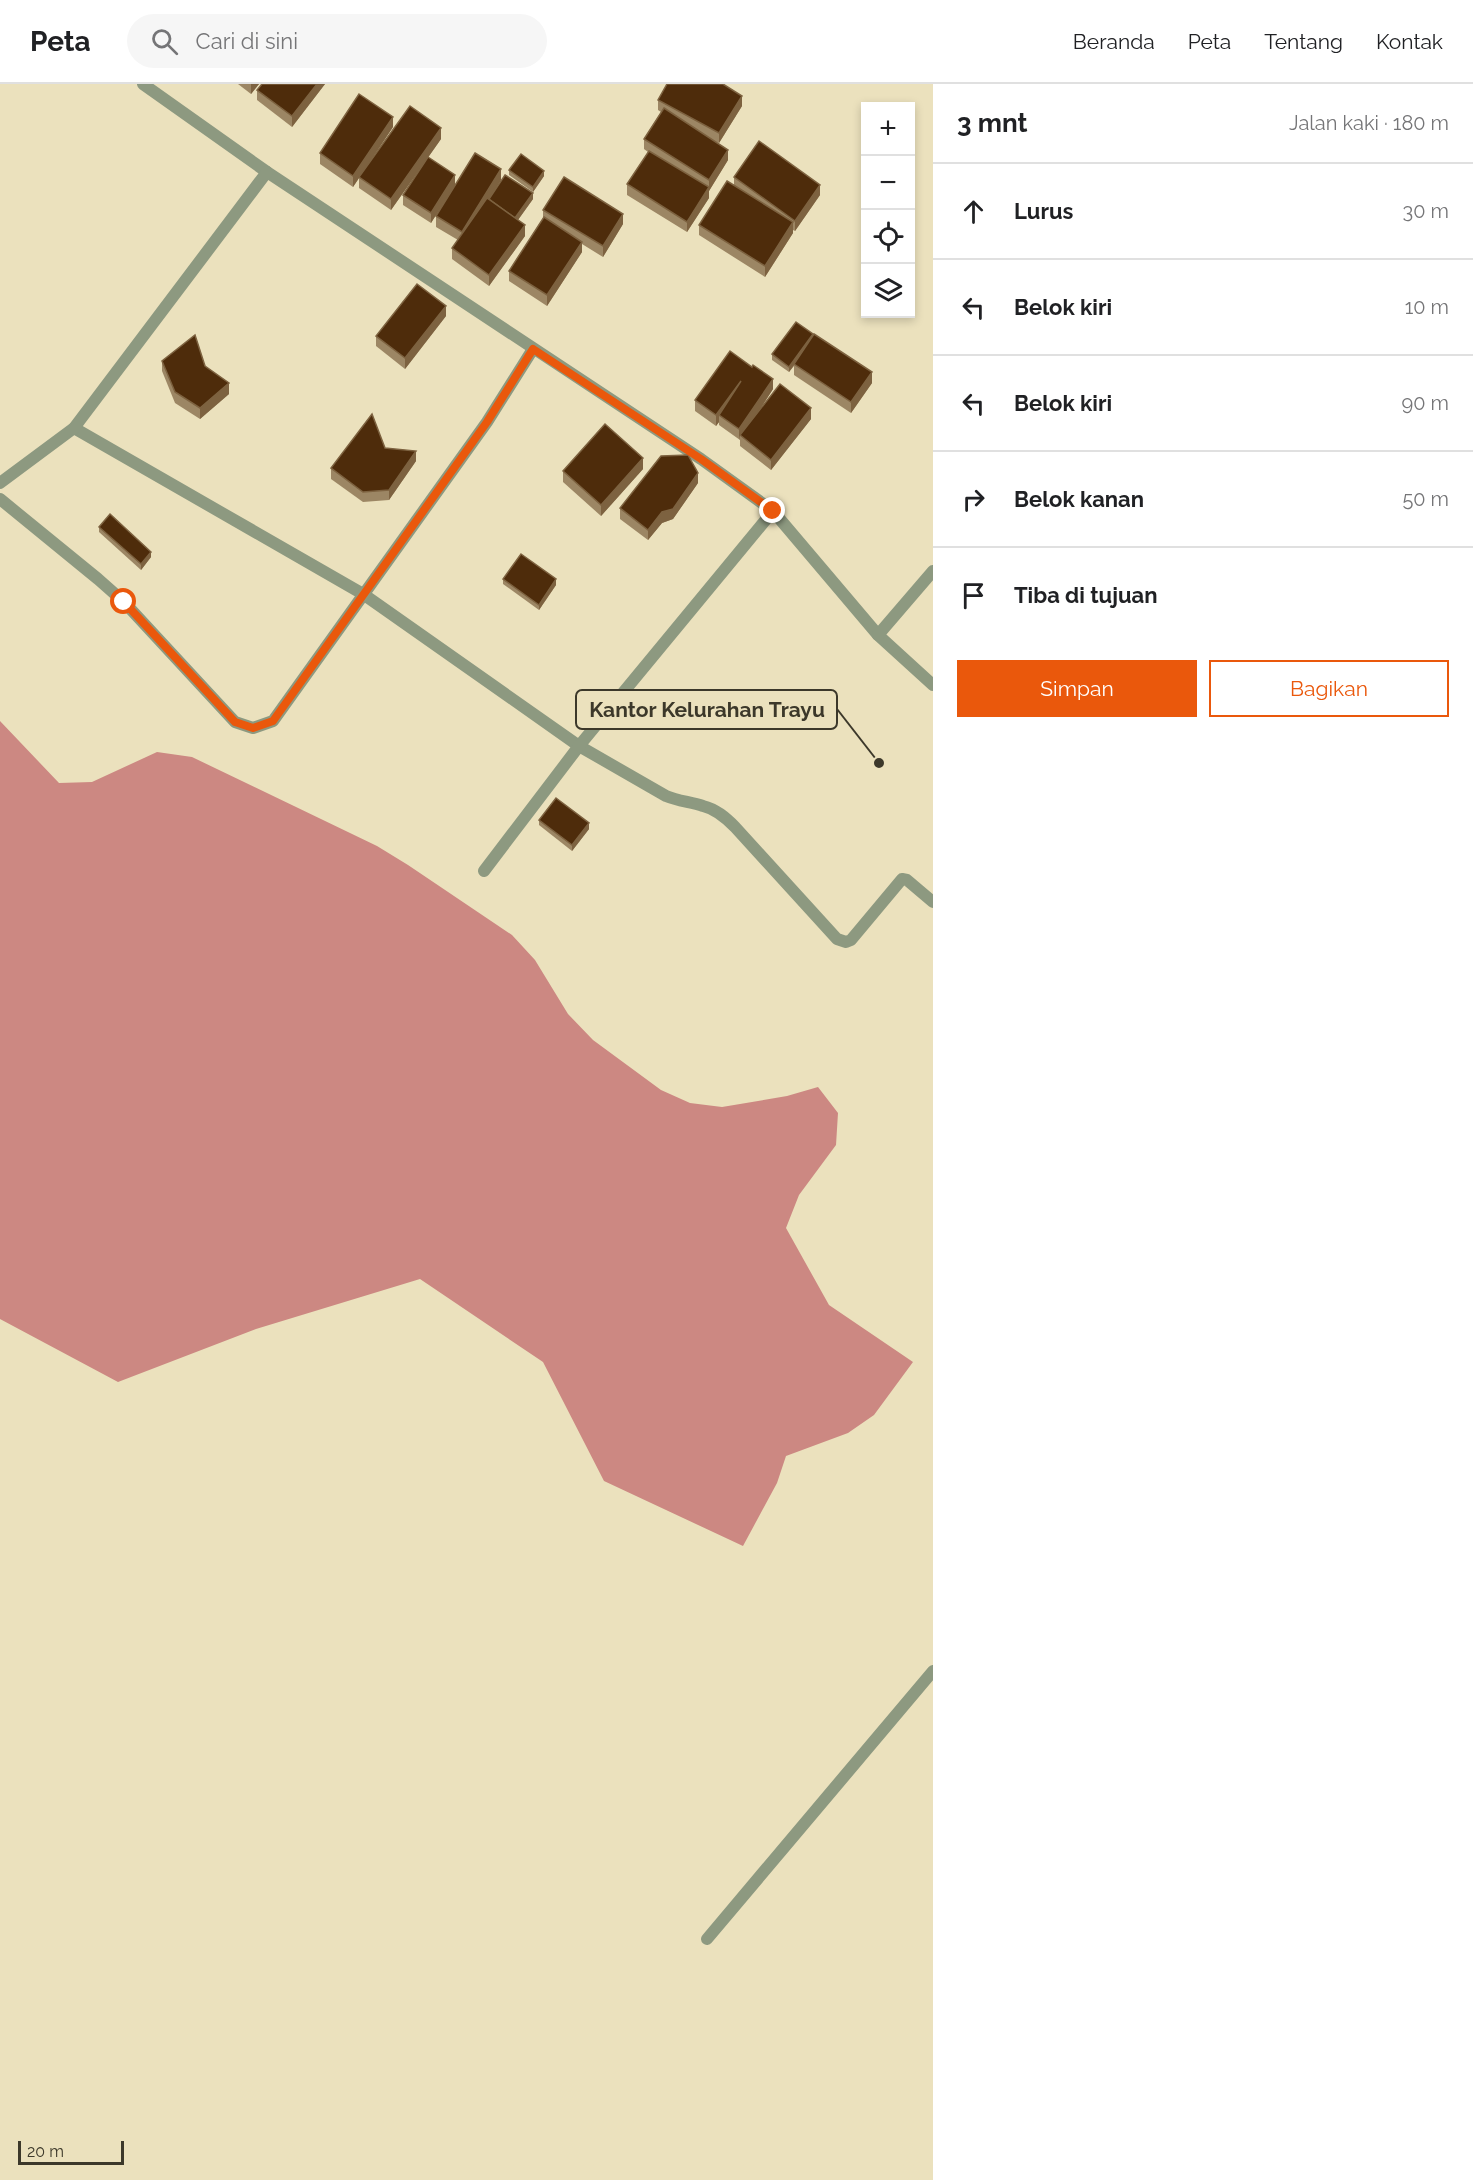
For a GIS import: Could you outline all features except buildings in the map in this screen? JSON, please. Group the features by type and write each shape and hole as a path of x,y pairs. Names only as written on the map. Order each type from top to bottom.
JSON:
{"street":[{"path":"143,84 267,172 701,459 773,511 878,636 933,685"},
{"path":"0,483 74,428 267,172"},
{"path":"0,499 124,602 235,722 253,728 273,721 487,422 533,349"},
{"path":"74,428 363,594 579,746 666,796 718,812 735,827 837,939 846,942 851,940 902,879 907,880 933,902"},
{"path":"484,871 579,746 773,511"},
{"path":"878,636 933,571"},
{"path":"708,1939 933,1671"}],"shaded area":[{"path":"0,721 59,783 92,782 157,752 192,757 377,846 512,935 535,960 568,1014 593,1040 661,1090 690,1103 722,1107 787,1096 818,1087 838,1113 836,1145 799,1195 786,1228 829,1305 913,1362 874,1415 848,1433 786,1456 777,1483 743,1546 604,1481 543,1362 420,1279 256,1329 118,1382 0,1319"}],"place":[{"name":"Kantor Kelurahan Trayu","path":"879,763"}],"route":[{"path":"124,602 235,722 253,728 273,721 487,422 533,349 701,459 773,511"}]}
